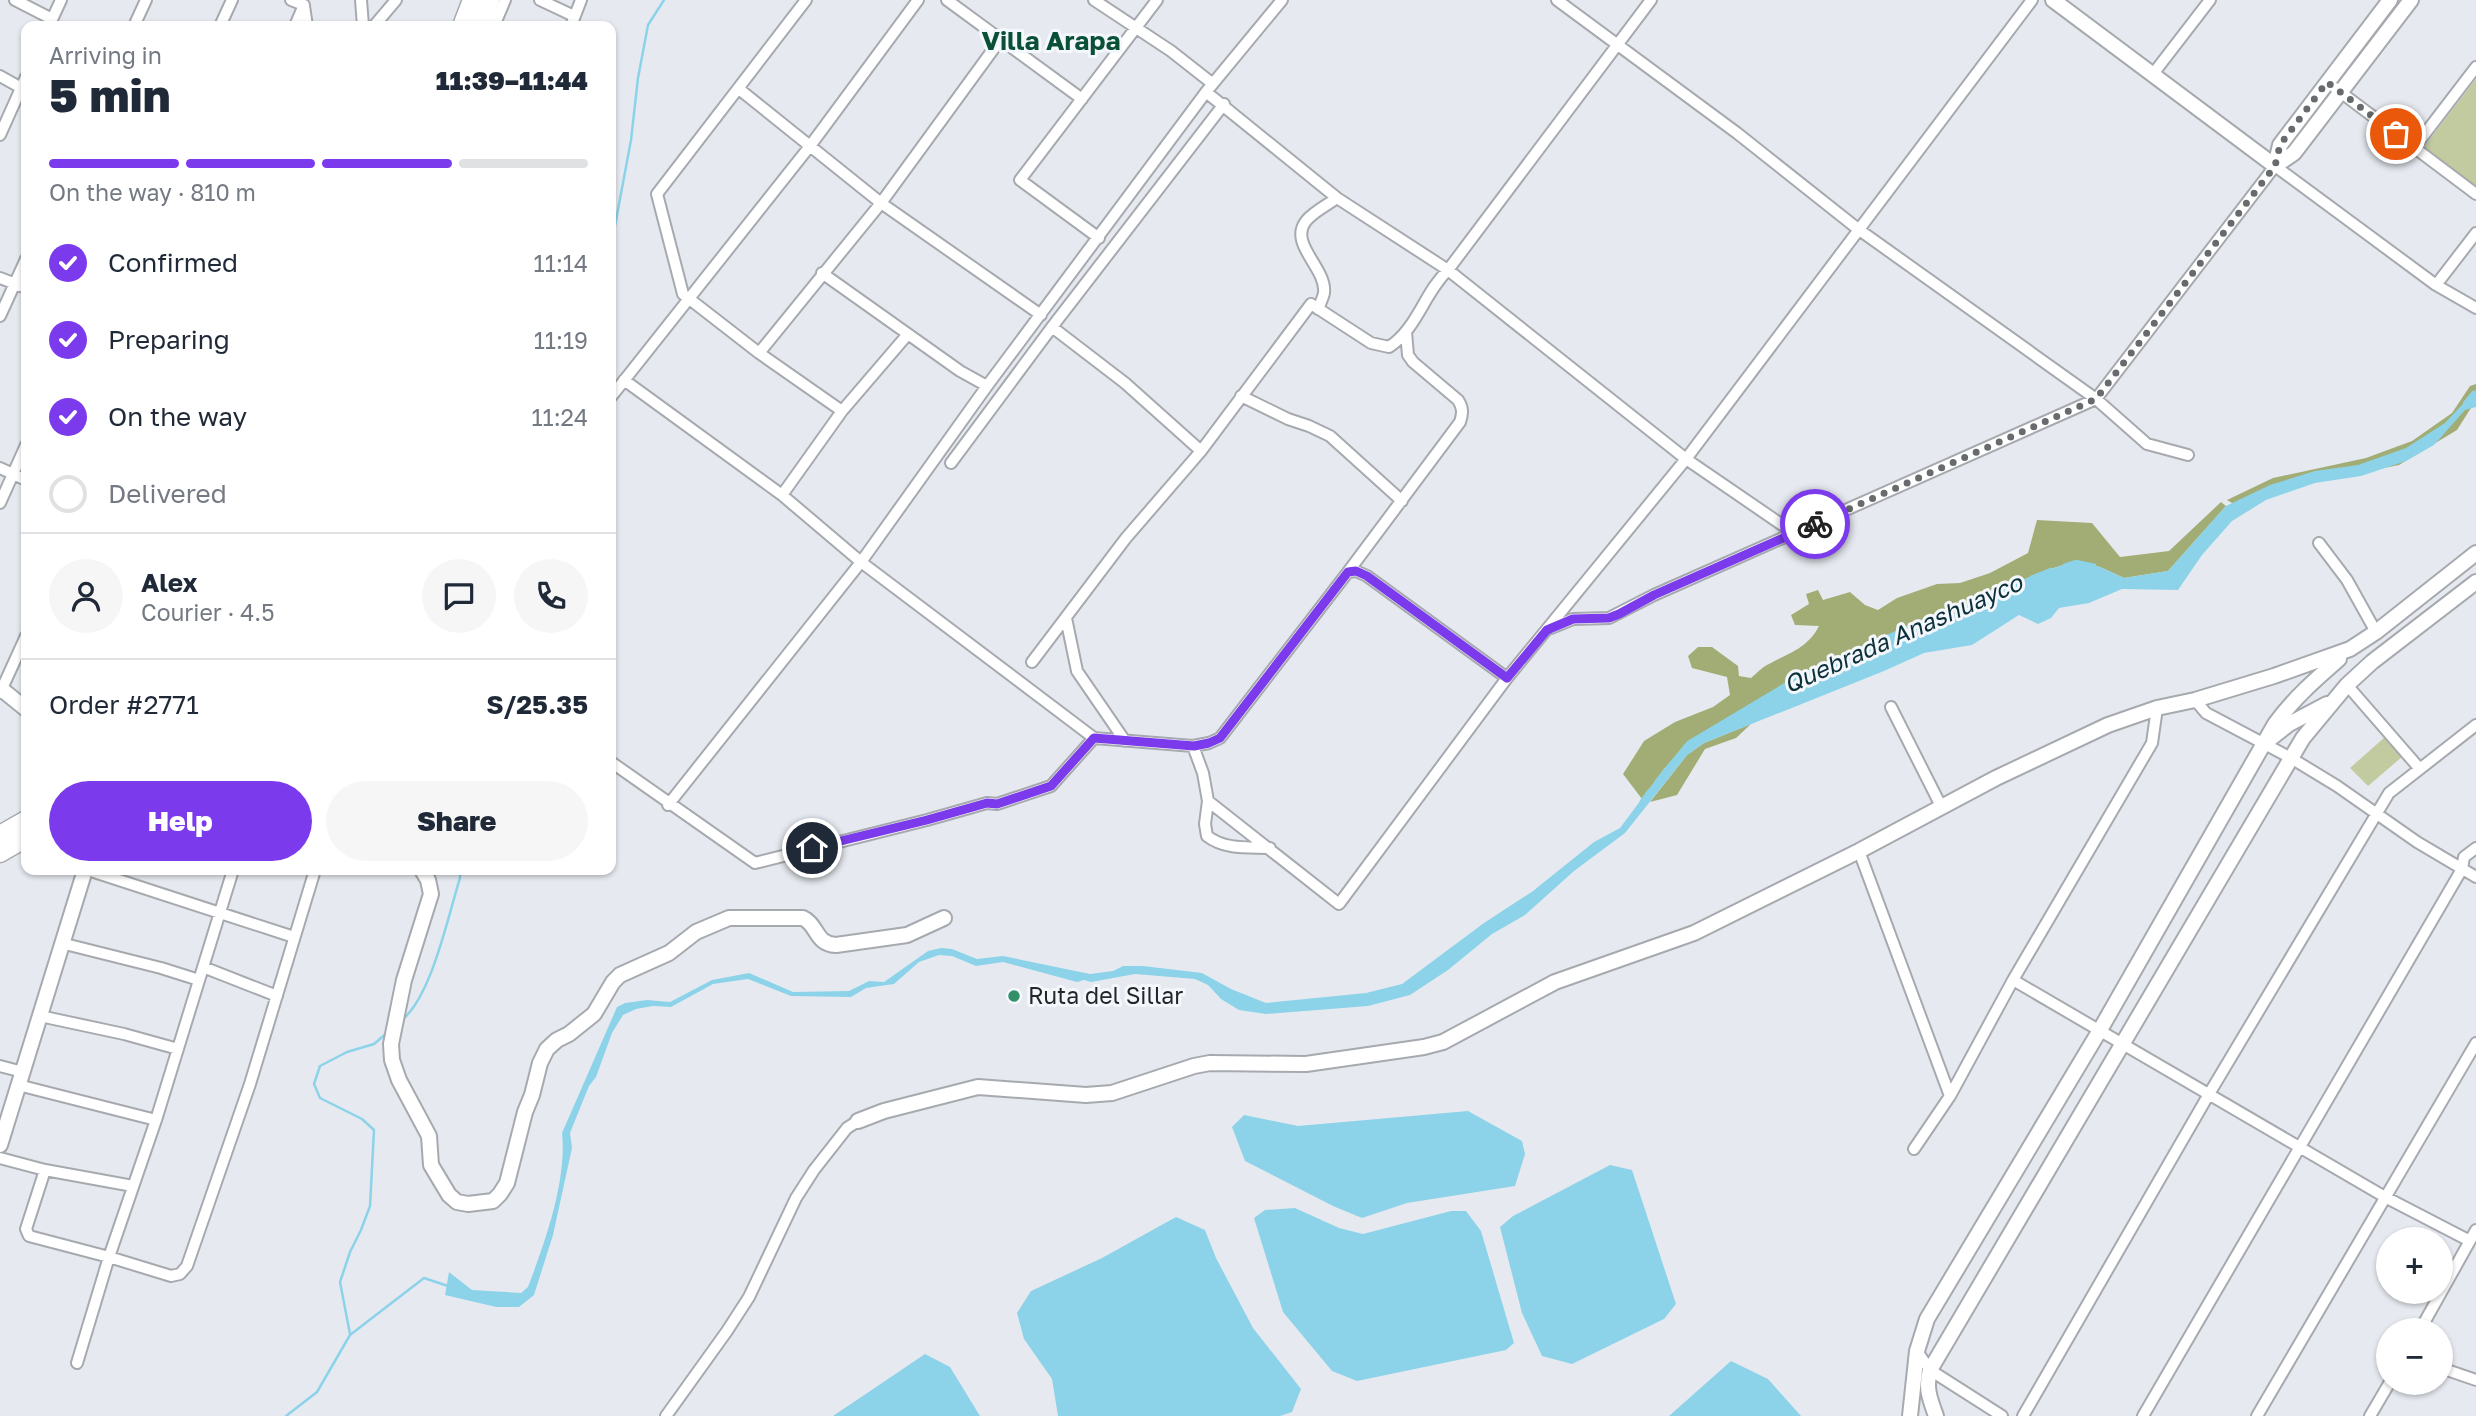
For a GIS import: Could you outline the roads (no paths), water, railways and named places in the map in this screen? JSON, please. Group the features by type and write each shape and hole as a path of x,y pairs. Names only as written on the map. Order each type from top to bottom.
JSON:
{"main road":[{"path":"464,21 472,0"},
{"path":"482,21 490,0"},
{"path":"0,835 21,823"},
{"path":"0,853 21,841"}],"street":[{"path":"15,0 48,21"},
{"path":"52,21 61,0"},
{"path":"136,21 146,0"},
{"path":"222,21 232,0"},
{"path":"291,0 303,2"},
{"path":"361,0 363,21"},
{"path":"381,21 396,0"},
{"path":"496,21 505,0"},
{"path":"540,0 572,21 581,0"},
{"path":"806,0 657,194 683,294 759,353 842,411"},
{"path":"616,390 810,146 918,0"},
{"path":"947,0 1082,99"},
{"path":"1094,0 1136,27 1337,198 1448,270 1686,459 1794,533"},
{"path":"1099,238 1020,180 1157,0"},
{"path":"668,804 861,562 987,386 1210,88 1282,0"},
{"path":"1557,0 1737,133 1858,229 2096,399 2147,444 2188,455"},
{"path":"1032,662 1126,538 1201,452 1311,304 1381,347 1389,347 1406,332 1429,291 1448,270 1651,0"},
{"path":"1208,801 1339,904 1507,678 1686,459 2032,0"},
{"path":"2053,0 2436,285 2476,308"},
{"path":"2154,75 2210,0"},
{"path":"2275,166 2280,145 2390,0"},
{"path":"1547,630 1573,619 1609,618 1619,614 1654,595 2096,399 2275,166 2294,153 2411,0"},
{"path":"297,21 303,2"},
{"path":"303,2 306,21"},
{"path":"759,353 881,202 1000,40"},
{"path":"2414,149 2476,68"},
{"path":"0,76 21,88"},
{"path":"2327,82 2476,194"},
{"path":"739,89 881,202 1041,314"},
{"path":"0,135 21,96"},
{"path":"951,463 1224,104"},
{"path":"1318,309 1324,292 1322,277 1301,236 1307,219 1337,198"},
{"path":"2436,285 2476,233"},
{"path":"0,316 21,270"},
{"path":"822,273 960,371 987,386"},
{"path":"0,278 21,286"},
{"path":"1052,327 1125,383 1201,452"},
{"path":"624,380 782,495 861,562 1094,738 1194,746 1220,738 1460,422 1462,406 1408,355 1406,332"},
{"path":"782,495 842,411 908,334"},
{"path":"1241,396 1330,436 1402,501"},
{"path":"0,503 21,456"},
{"path":"0,468 21,478"},
{"path":"2319,543 2347,580 2376,632"},
{"path":"1910,1416 1917,1351 1927,1319 2100,1030 2284,711 2312,681 2350,649 2376,632 2476,553"},
{"path":"1348,572 1356,571 1367,576 1507,678"},
{"path":"1936,1416 1926,1383 1930,1370 2303,738 2347,685 2372,662 2476,582"},
{"path":"1066,618 1077,671 1125,741"},
{"path":"21,647 1,690 21,705"},
{"path":"666,1416 749,1297 796,1198 814,1170 847,1128 858,1121 877,1113 978,1087 1086,1095 1112,1093 1210,1063 1306,1064 1443,1042 1555,982 1694,933 2054,749 2108,725 2157,708 2296,669 2350,649"},
{"path":"2347,685 2420,769"},
{"path":"2195,699 2206,713 2291,758 2337,786 2417,842 2476,877"},
{"path":"2264,745 2289,724 2332,702"},
{"path":"1892,707 1942,808"},
{"path":"1914,1149 1950,1096 2013,980 2152,743 2157,708"},
{"path":"2023,1416 2209,1094 2389,793 2476,725"},
{"path":"616,766 755,863 987,803 997,804 1051,786 1094,738"},
{"path":"1194,746 1208,801 1205,824 1207,836 1215,842 1239,847 1270,848"},
{"path":"2143,1416 2462,869 2464,857 2476,848"},
{"path":"1859,851 1950,1096"},
{"path":"0,1145 84,875"},
{"path":"102,875 295,937"},
{"path":"77,1363 231,875"},
{"path":"46,1170 26,1230 29,1236 170,1276 180,1274 187,1266 250,1084 314,875"},
{"path":"425,875 431,894 404,980 391,1044 392,1060 399,1080 429,1136 431,1165 449,1195 457,1202 468,1204 493,1201 507,1183 525,1112 547,1049 594,1014 613,982 621,975 669,953 696,932 729,919 803,918 809,921 819,940 827,945 836,945 907,935 944,918"},
{"path":"61,943 199,980"},
{"path":"203,967 277,996"},
{"path":"2013,980 2385,1197 2470,1241"},
{"path":"40,1016 178,1049"},
{"path":"2257,1416 2476,1043"},
{"path":"0,1066 21,1079 156,1120"},
{"path":"0,1158 46,1170 133,1186"},
{"path":"2427,1318 2476,1230"},
{"path":"1917,1351 1930,1370 2002,1416"},
{"path":"2453,1372 2476,1380"},
{"path":"2370,1416 2382,1395"}],"water":[{"path":"2476,390 2476,407 2465,410 2434,445 2406,461 2361,476 2315,483 2266,500 2232,521 2202,555 2178,590 2122,589 2089,603 2059,608 2051,618 2038,624 2019,615 1972,645 1924,653 1704,743 1687,755 1625,833 1574,871 1525,915 1492,934 1448,970 1410,995 1368,1006 1266,1014 1239,1010 1221,999 1208,985 1195,979 1135,974 1077,982 1003,962 976,966 952,956 939,955 919,962 894,984 866,988 851,997 791,996 748,979 713,984 671,1007 636,1009 623,1015 612,1033 596,1077 589,1086 570,1133 572,1148 553,1235 534,1295 519,1307 496,1307 445,1295 449,1272 472,1290 521,1293 528,1287 548,1231 558,1191 563,1152 562,1133 617,1007 625,1003 647,1000 670,1002 712,980 749,973 793,992 849,991 869,981 884,982 928,951 941,948 952,949 977,959 1003,956 1090,974 1113,971 1123,966 1202,973 1231,989 1266,1003 1366,993 1402,984 1484,923 1533,891 1594,842 1620,828 1688,742 1802,674 1908,627 1963,613 2003,588 2076,561 2100,567 2124,578 2168,571 2226,506 2270,485 2315,471 2358,465 2406,448 2445,423"},
{"path":"1468,1111 1522,1141 1525,1154 1515,1186 1407,1203 1362,1218 1245,1161 1232,1127 1244,1115 1298,1126"},
{"path":"1610,1165 1632,1170 1676,1304 1664,1319 1572,1364 1542,1356 1522,1313 1500,1227 1513,1216"},
{"path":"1295,1208 1339,1228 1363,1234 1451,1211 1466,1211 1481,1231 1514,1343 1506,1350 1357,1381 1332,1371 1283,1312 1254,1218 1265,1210"},
{"path":"1176,1217 1205,1230 1216,1258 1253,1328 1301,1389 1292,1412 1280,1416 1058,1416 1052,1379 1024,1339 1017,1313 1031,1291 1102,1258"},
{"path":"925,1354 950,1367 980,1416 833,1416"},
{"path":"1731,1361 1768,1379 1801,1416 1669,1416"}],"waterway":[{"path":"616,220 648,25 664,0"},
{"name":"Quebrada Anashuayco","path":"2464,403 2476,392"},
{"name":"Quebrada Anashuayco","path":"2064,565 2076,561 2095,565"},
{"name":"Quebrada Anashuayco","path":"2031,577 2051,569"},
{"name":"Quebrada Anashuayco","path":"1991,597 2003,588 2022,581"},
{"name":"Quebrada Anashuayco","path":"1960,613 1985,601"},
{"name":"Quebrada Anashuayco","path":"1656,781 1688,742 1802,674 1908,627 1954,615"},
{"name":"Quebrada Anashuayco","path":"1641,801 1649,790"},
{"path":"401,1021 412,1009 430,975 460,875"},
{"path":"350,1334 340,1282 370,1206 374,1130 362,1119 320,1098 314,1084 320,1066 347,1052 374,1044 388,1032"},
{"name":"Quebrada Anashuayco","path":"286,1416 317,1392 350,1335 424,1278 448,1286"}],"place":[{"name":"Ruta del Sillar","path":"1014,996"}],"district":[{"name":"Villa Arapa","path":"1051,41"}]}
